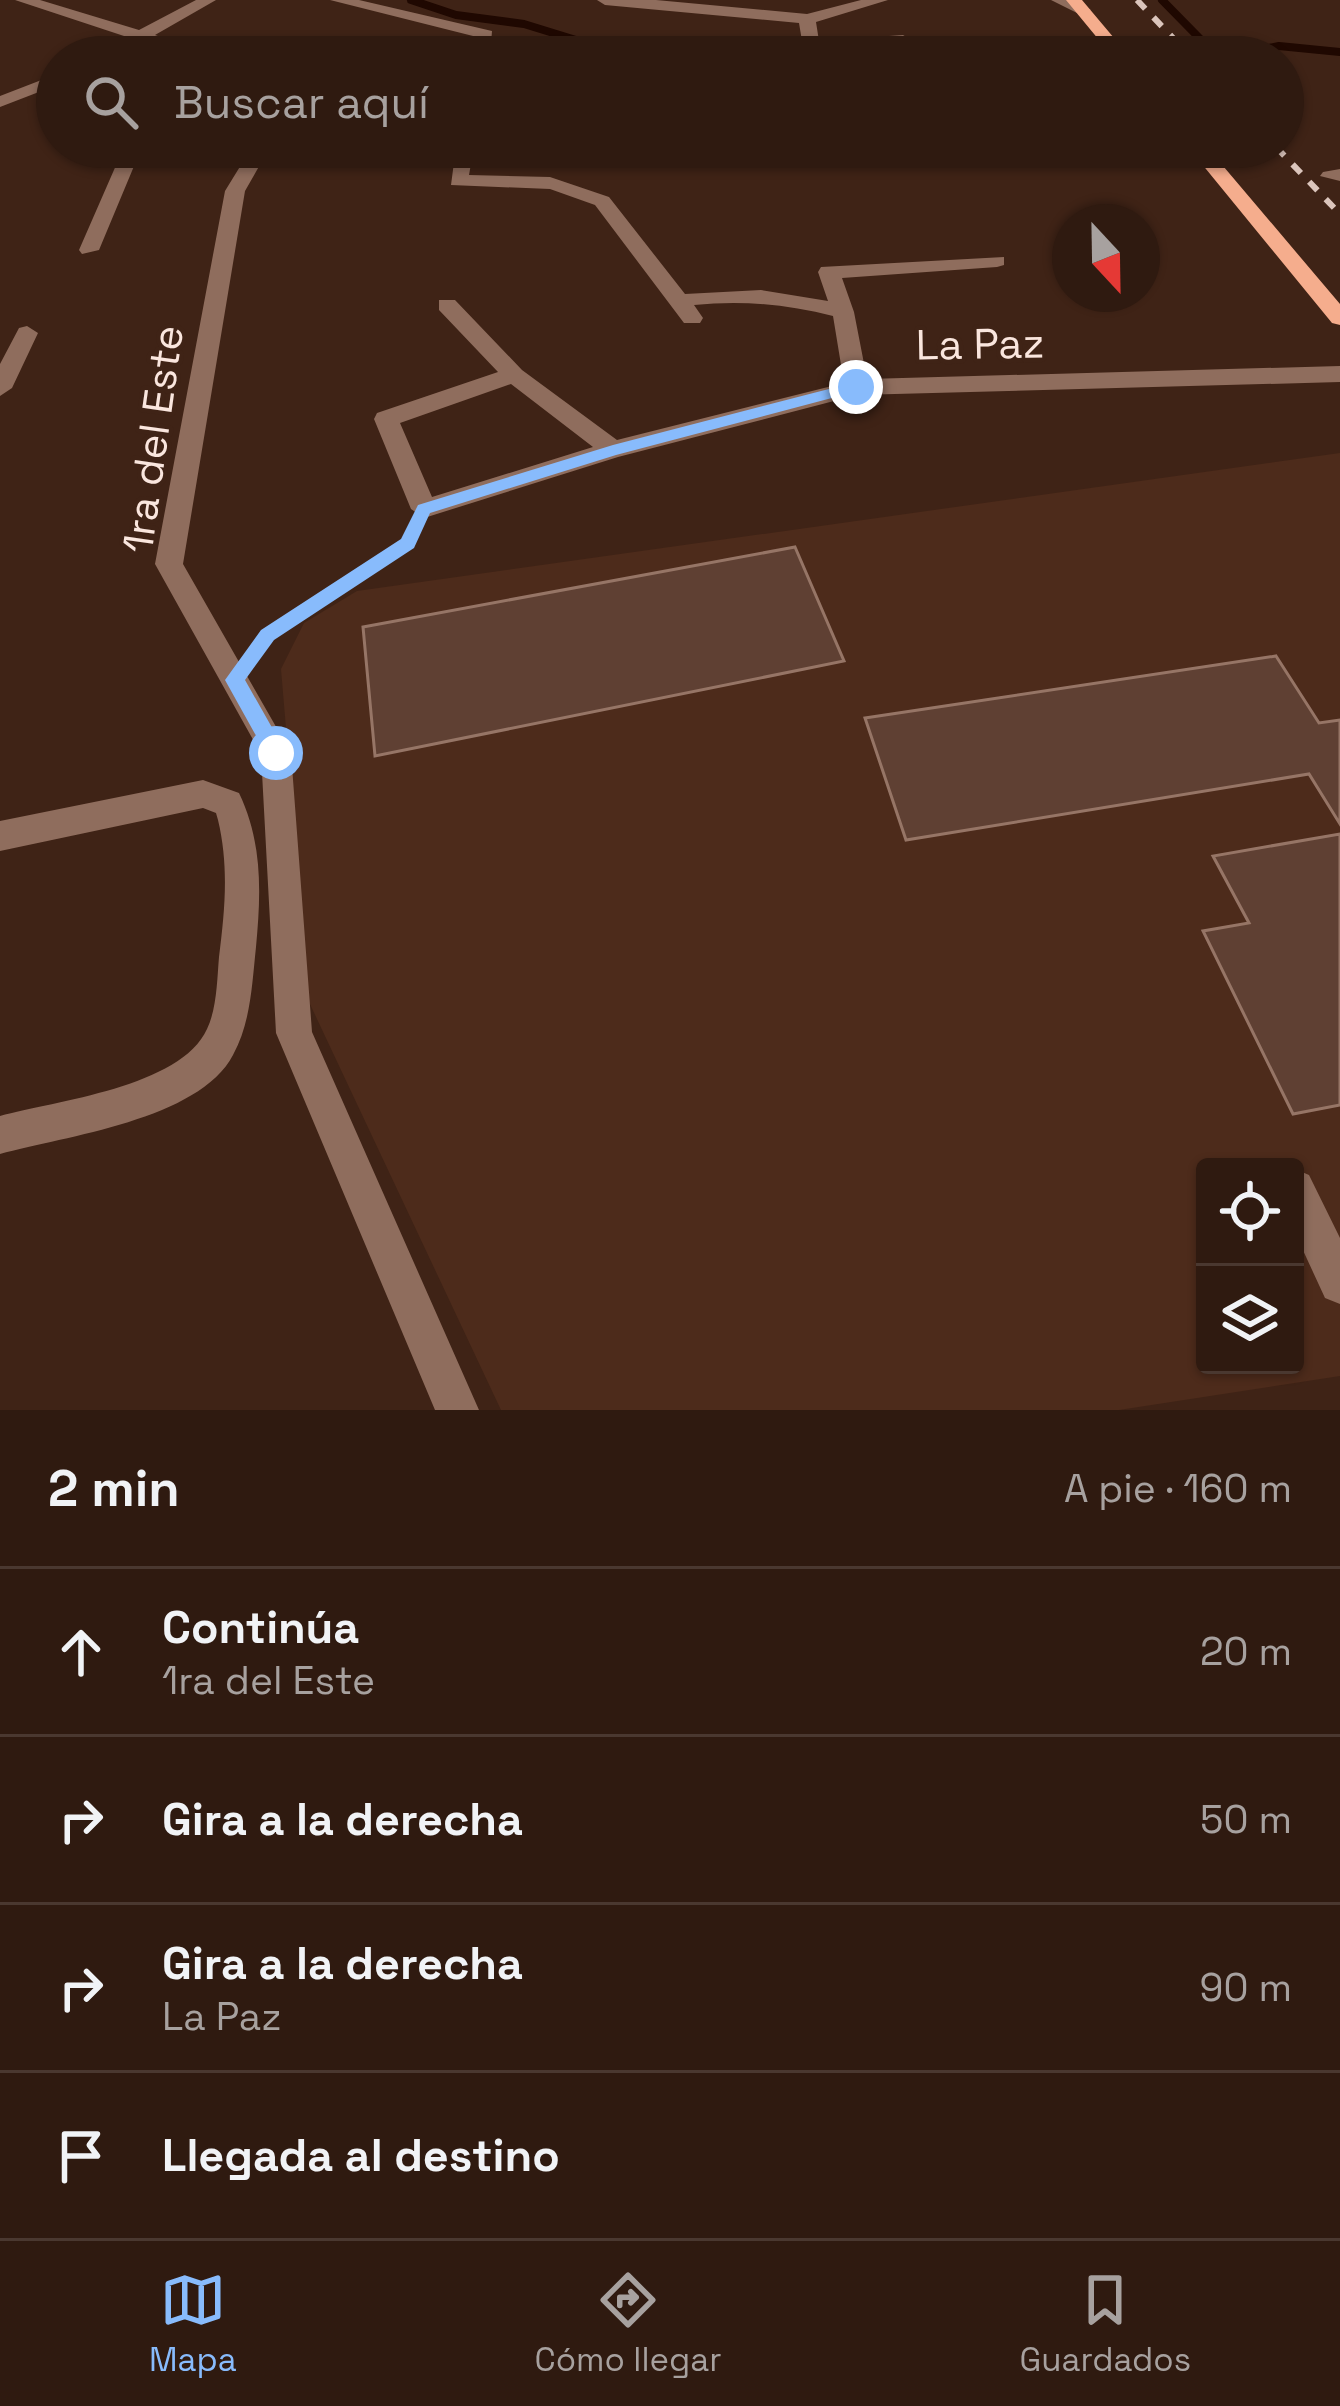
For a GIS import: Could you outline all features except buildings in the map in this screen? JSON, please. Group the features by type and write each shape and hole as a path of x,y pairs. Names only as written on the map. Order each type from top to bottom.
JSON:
{"main road":[{"path":"1078,5 1104,36"},
{"path":"1215,168 1340,318"}],"street":[{"path":"23,0 142,36 208,0"},
{"path":"338,0 486,36"},
{"path":"605,0 807,19 880,0"},
{"path":"1059,0 1078,5"},
{"path":"807,19 810,36"},
{"path":"0,102 36,87"},
{"path":"89,250 125,168"},
{"name":"1ra del Este","path":"249,168 235,191 169,564 276,753 294,1034 457,1410"},
{"path":"461,168 458,181 552,182 584,190 602,201 685,310 716,295 790,296 843,312"},
{"path":"856,387 843,312 829,272 997,261"},
{"path":"447,305 514,375 613,450"},
{"path":"0,388 27,333"},
{"name":"La Paz","path":"424,509 613,450 856,387 1340,374"},
{"path":"424,509 386,419 514,375"},
{"path":"0,836 202,794 229,802 238,826 243,903 230,1008 218,1048 191,1075 145,1096 0,1135"},
{"path":"1304,1208 1340,1283"}],"path":[{"path":"234,680 268,635 407,544 424,509"}],"shaded area":[{"path":"1340,453 1340,1376 1119,1410 501,1410 309,1002 281,669 304,623 357,591"}],"waterway":[{"path":"411,0 456,15 524,24 563,36"},
{"path":"1162,0 1197,36"},
{"path":"1304,48 1340,52"}],"railway":[{"path":"1137,0 1171,36"},
{"path":"1296,168 1340,214"}],"route":[{"path":"276,753 234,680 268,635 407,544 424,509 613,450 856,387"}]}
